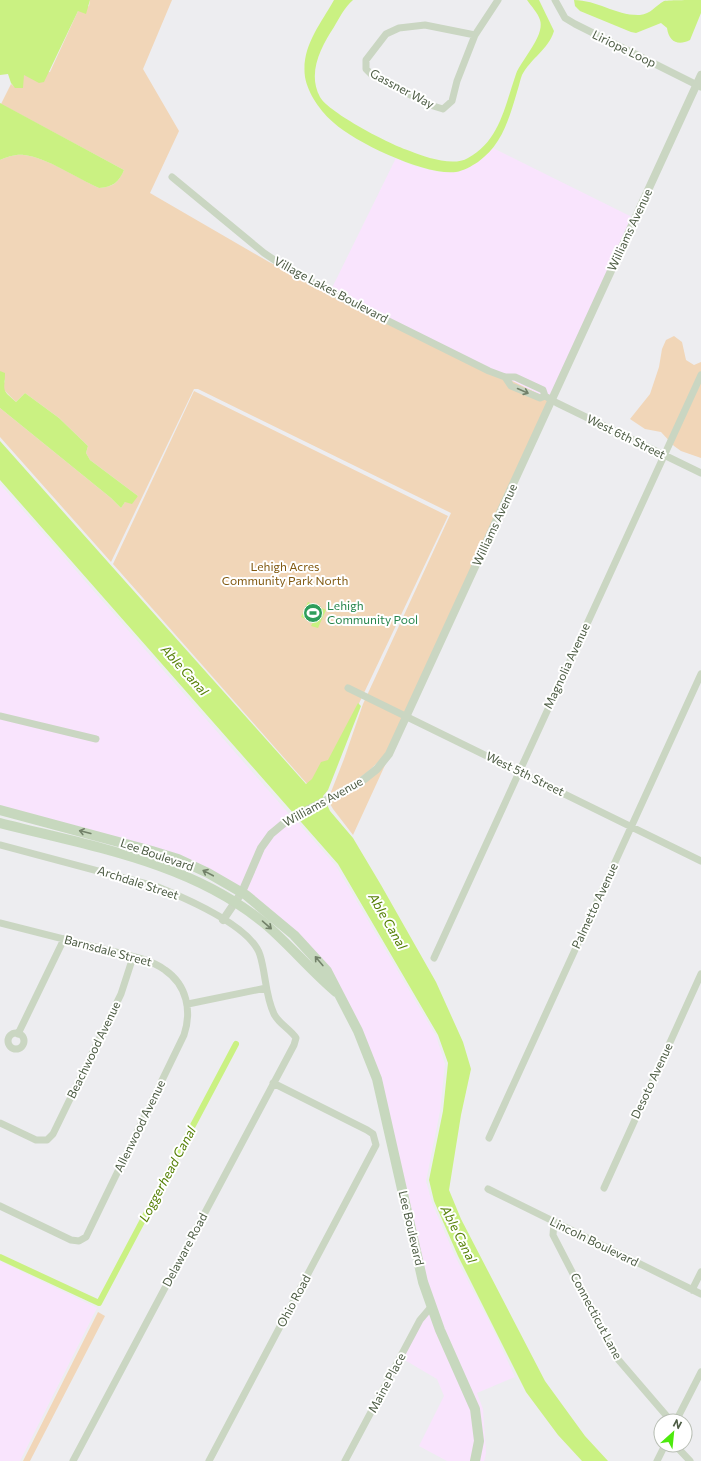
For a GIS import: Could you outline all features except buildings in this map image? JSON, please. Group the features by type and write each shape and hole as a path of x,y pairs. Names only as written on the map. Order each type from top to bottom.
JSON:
{"main road":[{"name":"Lee Boulevard","path":"0,810 91,833 178,860 208,873 242,892 307,948 327,971 364,1045 379,1086 416,1254 431,1307 449,1353 475,1409 478,1441 475,1461"},
{"path":"0,817 35,825 39,820"},
{"name":"Lee Boulevard","path":"0,823 88,845 173,871 235,902 263,922 339,995"}],"street":[{"name":"Gassner Way","path":"475,35 425,25 399,28 386,34 366,60 366,69 374,76 418,99 443,109 452,101 457,81 475,35 498,0"},
{"name":"Liriope Loop","path":"557,2 565,18 575,24 699,86"},
{"name":"Williams Avenue","path":"224,920 242,892 266,841 289,819 358,784 377,769 389,754 407,717 549,398 699,86 701,74"},
{"name":"Village Lakes Boulevard","path":"172,177 264,253 285,268 358,307 505,377 511,386 540,398 549,398"},
{"name":"Magnolia Avenue","path":"434,958 701,375"},
{"name":"West 6th Street","path":"549,398 701,473"},
{"name":"Palmetto Avenue","path":"489,1138 701,674"},
{"name":"West 5th Street","path":"348,688 701,861"},
{"path":"0,716 96,739"},
{"name":"Archdale Street","path":"0,845 158,887 181,897 224,920 250,939 258,949 270,1004 277,1019 296,1038"},
{"name":"Barnsdale Street","path":"0,923 151,962 167,970 176,981 188,1004"},
{"path":"18,1034 64,939"},
{"name":"Beachwood Avenue","path":"0,1123 36,1140 47,1140 53,1134 121,994 133,957"},
{"name":"Desoto Avenue","path":"604,1188 701,974"},
{"path":"188,1004 266,988"},
{"name":"Allenwood Avenue","path":"0,1206 71,1240 79,1241 86,1237 181,1041 186,1028 188,1004"},
{"name":"Delaware Road","path":"73,1461 296,1038"},
{"name":"Ohio Road","path":"209,1461 374,1149 375,1139 367,1130 273,1083"},
{"name":"Lincoln Boulevard","path":"488,1189 701,1294"},
{"name":"Connecticut Lane","path":"554,1222 553,1235 616,1357 664,1413"},
{"path":"692,1290 701,1272"},
{"name":"Maine Place","path":"345,1461 420,1320 431,1307"},
{"path":"680,1413 701,1372"},
{"path":"682,1453 690,1461"}],"shaded area":[{"path":"493,148 632,217 549,399 330,292 396,158 411,165 439,172 457,172 479,161"},
{"path":"0,484 290,815 269,832 240,888 209,870 0,807"},
{"path":"295,819 336,866 436,1036 445,1064 440,1111 426,1181 432,1203 456,1258 492,1327 515,1377 477,1393 483,1409 486,1453 484,1461 478,1461 482,1441 452,1351 426,1280 399,1162 344,994 246,891 264,849 273,836"},
{"path":"0,1261 97,1308 20,1461 0,1461"},
{"path":"428,1308 470,1403 475,1441 472,1461 447,1461 419,1446 444,1396 437,1379 403,1359"}],"green space":[{"path":"90,0 172,0 143,69 179,131 150,193 269,262 549,399 387,752 360,778 326,796 331,792 363,704 451,513 198,389 194,389 111,562 0,437 0,408 111,498 121,508 125,502 138,496 90,460 86,453 88,446 59,418 25,393 16,402 2,388 5,381 0,371 0,160 18,155 33,157 52,164 99,188 108,187 114,184 120,178 124,170 1,104 11,84 16,88 24,75 50,72 78,11 89,6"},
{"path":"674,336 682,342 686,360 694,365 701,362 701,458 681,451 661,432 645,429 630,419 650,394 659,367 662,349 666,340"},
{"name":"Lehigh Acres Community Park North","path":"194,391 448,516 316,794 113,564"},
{"path":"386,763 353,835 329,802"},
{"path":"98,1312 105,1316 30,1461 23,1461"}],"water":[{"path":"0,0 90,0 86,14 78,11 44,82 39,83 24,75 23,88 15,88 11,83 8,74 0,75"},
{"path":"334,0 353,0 345,9 324,43 317,60 315,79 316,88 320,97 335,111 361,128 401,148 439,160 455,162 468,158 479,151 494,132 500,121 516,74 536,40 541,26 539,17 527,0 539,0 554,31 548,44 522,75 504,131 493,148 478,162 462,171 443,172 410,164 358,140 344,131 324,114 312,96 305,77 306,56 318,27"},
{"path":"574,0 591,2 623,13 640,15 650,11 664,1 701,0 701,13 690,40 678,43 672,40 667,28 661,23 636,33 631,32 580,11 575,6"},
{"path":"0,103 124,170 120,178 112,185 99,188 52,164 33,157 18,155 0,160"},
{"path":"0,371 5,373 5,392 16,402 25,393 59,418 88,446 86,453 90,460 138,496 132,504 125,502 121,508 111,498 0,408"},
{"name":"Able Canal","path":"0,441 306,784 312,779 321,762 328,760 358,703 361,706 328,790 323,796 330,811 353,838 381,885 436,982 463,1042 471,1069 461,1115 449,1190 461,1219 545,1381 585,1436 608,1461 582,1461 558,1435 526,1392 458,1256 434,1201 429,1180 443,1111 448,1063 438,1035 338,864 0,480"},
{"name":"Lehigh Community Pool","path":"308,602 326,610 318,628 311,626 313,622 301,617"}],"waterway":[{"name":"Loggerhead Canal","path":"0,1257 99,1303 236,1044"}],"place":[{"name":"Lehigh Community Pool","path":"313,613"}]}
